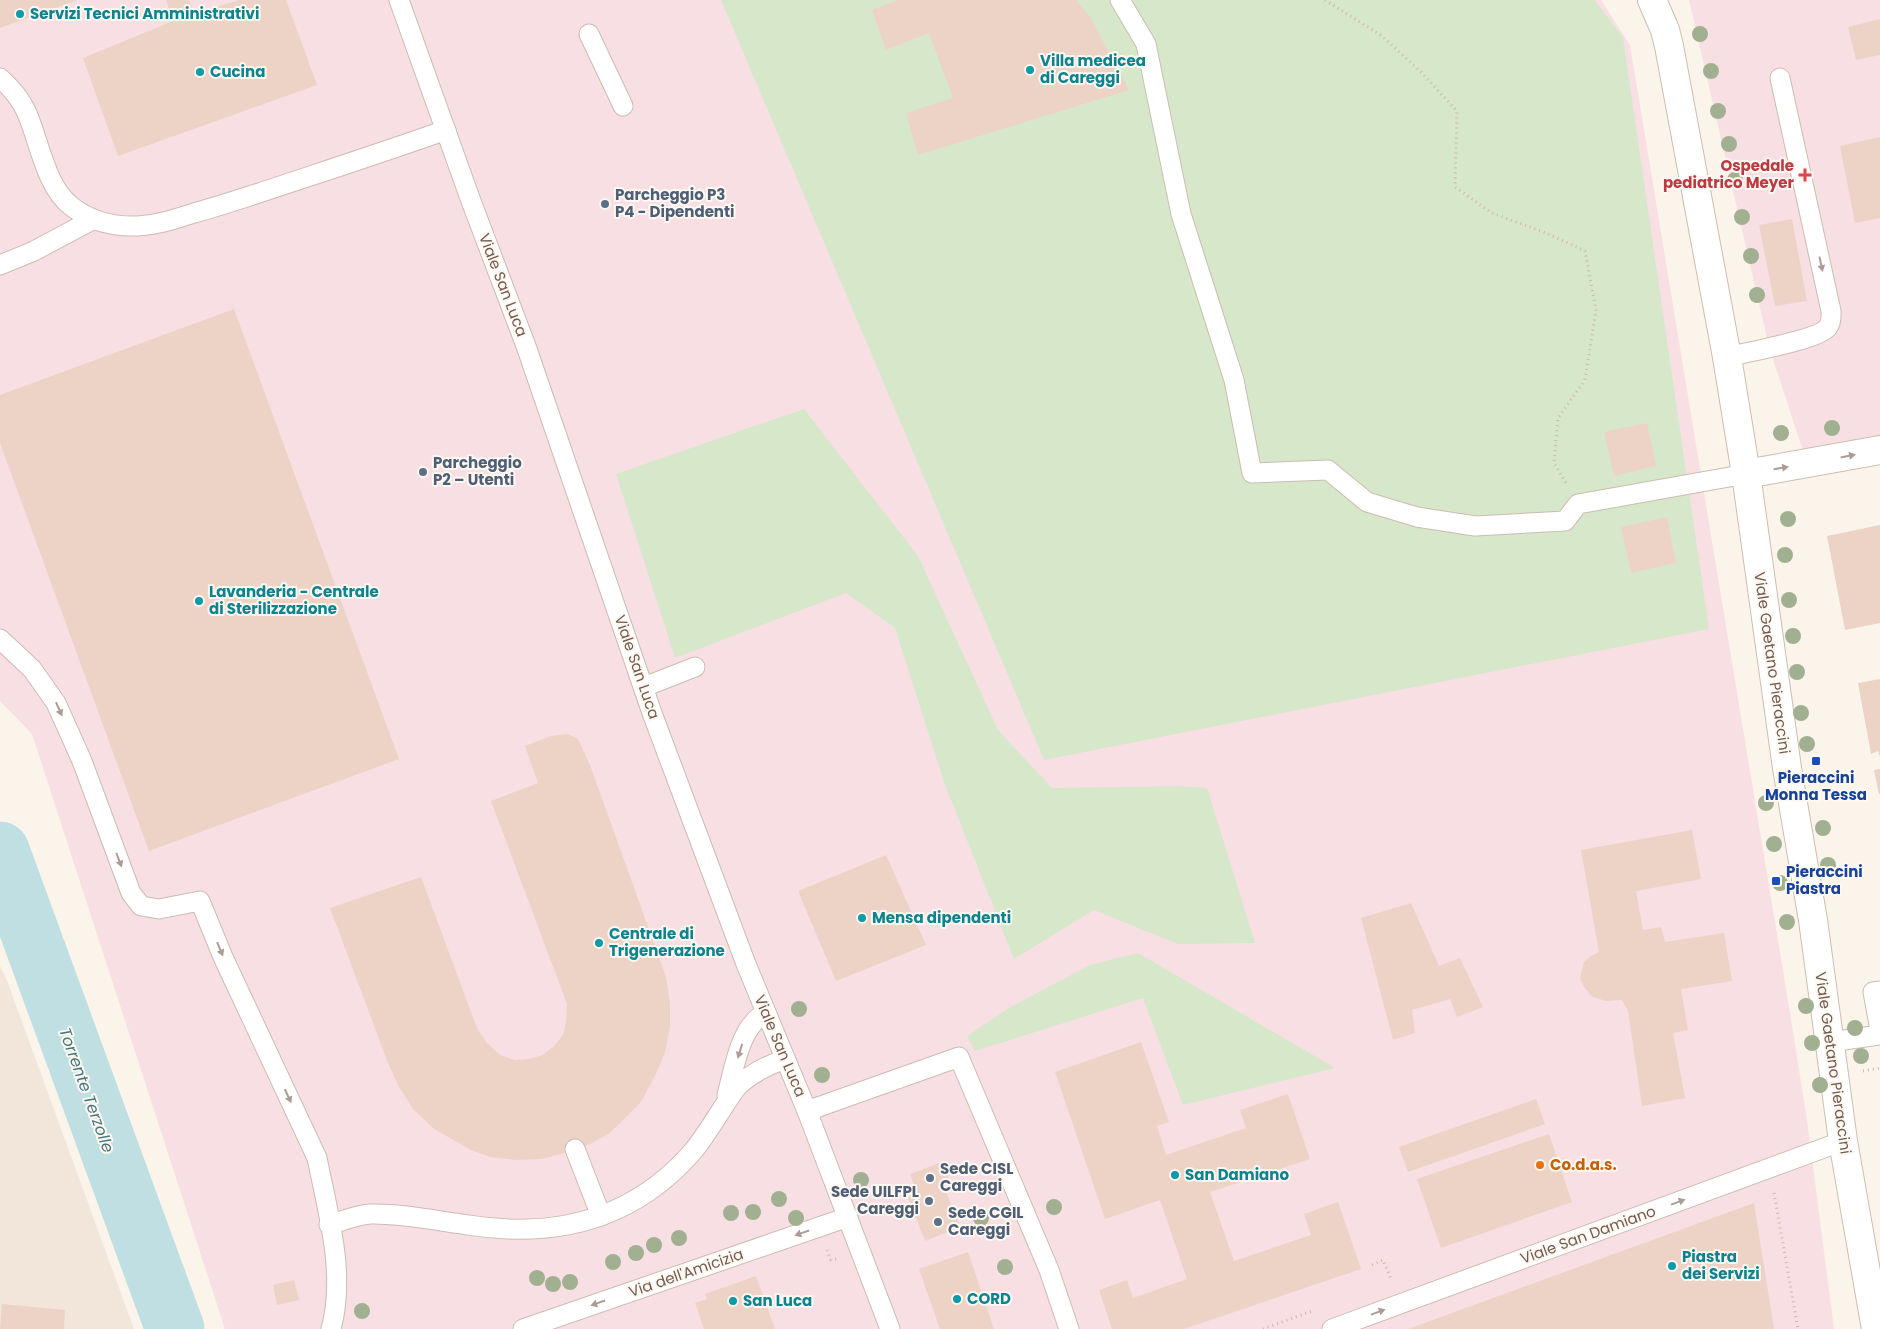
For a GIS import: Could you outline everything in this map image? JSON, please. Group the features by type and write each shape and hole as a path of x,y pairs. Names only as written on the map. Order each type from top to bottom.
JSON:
{"main road":[{"name":"Viale Gaetano Pieraccini","path":"1652,0 1669,46 1746,474 1787,768 1812,911 1844,1141 1876,1329"},
{"path":"1746,474 1880,450"}],"lane":[{"name":"Viale San Luca","path":"399,0 526,346 644,688 746,964 807,1111 890,1329"},
{"path":"1120,0 1146,44 1181,214 1234,380 1252,473 1328,470 1367,502 1417,517 1475,526 1565,521 1578,504 1746,474"},
{"path":"589,34 623,106"},
{"path":"0,78 11,88 25,110 54,185 62,198 71,206 94,219 114,225 155,224 245,198 446,130"},
{"path":"1726,357 1810,338 1829,326 1831,311 1780,78"},
{"path":"0,265 34,251 94,219"},
{"path":"0,639 32,669 56,703 82,761 131,892 141,906 160,909 200,901 223,957 316,1158 325,1194 336,1262 336,1296 330,1329"},
{"path":"644,688 695,667"},
{"path":"1880,991 1873,992 1880,1030"},
{"path":"723,1106 747,1030 757,1017 766,1013"},
{"path":"1830,1042 1880,1034"},
{"path":"807,1111 959,1057 1049,1270 1069,1329"},
{"path":"329,1225 368,1214 400,1216 482,1228 515,1230 561,1227 611,1213 668,1177 695,1148 744,1079 759,1070 785,1059"},
{"name":"Viale San Damiano","path":"1332,1329 1844,1141"},
{"path":"575,1150 601,1216"},
{"name":"Via dell'Amicizia","path":"523,1329 848,1217"}],"path":[{"path":"1325,0 1382,36 1457,110 1455,187 1492,212 1546,233 1585,251 1596,310 1585,380 1558,418 1554,463 1578,504"},
{"path":"1372,1265 1383,1260 1392,1282"}],"shaded area":[{"path":"0,0 1601,0 1630,45 1807,1120 1834,1329 225,1329 32,734 0,701"},
{"name":"Ospedale pediatrico Meyer","path":"1689,0 1880,0 1880,437 1803,451 1769,347"},
{"path":"0,966 6,978 134,1329 0,1329"}],"green space":[{"path":"721,0 1595,0 1623,38 1709,629 1044,760"},
{"path":"804,409 918,556 998,730 1052,788 1181,786 1207,788 1255,943 1178,944 1094,910 1014,959 944,782 895,628 846,593 675,658 616,474"},
{"path":"1138,953 1335,1068 1183,1105 1143,998 975,1051 967,1036 1009,1008 1090,965"}],"building":[{"name":"Servizi Tecnici Amministrativi","path":"0,0 78,0 0,28"},
{"name":"Cucina","path":"166,0 189,0 194,14 239,0 286,0 317,85 118,156 83,58 173,21"},
{"name":"Villa medicea di Careggi","path":"898,0 1076,0 1090,17 1129,90 918,155 906,113 953,98 929,33 886,50 872,10"},
{"path":"1880,19 1880,55 1856,60 1848,27"},
{"path":"1880,137 1880,218 1855,223 1840,146"},
{"path":"1792,219 1807,301 1775,306 1759,225"},
{"name":"Lavanderia - Centrale di Sterilizzazione","path":"234,309 399,759 149,851 0,443 0,395"},
{"path":"1647,423 1656,466 1614,476 1604,432"},
{"path":"1667,517 1676,563 1631,573 1621,527"},
{"path":"1880,525 1880,623 1845,630 1827,536"},
{"path":"1880,679 1879,755 1878,751 1871,754 1858,683"},
{"name":"Centrale di Trigenerazione","path":"568,734 578,739 590,765 666,977 670,1003 670,1027 665,1052 641,1102 610,1133 590,1144 542,1159 516,1160 490,1157 471,1150 434,1129 413,1109 398,1085 388,1063 330,908 421,877 477,1028 487,1043 500,1055 515,1060 543,1055 563,1035 567,1004 491,801 538,783 525,746 551,736"},
{"path":"1880,769 1880,794 1879,794 1874,770"},
{"path":"1692,830 1701,879 1636,891 1643,930 1661,927 1665,942 1724,933 1732,981 1681,989 1688,1030 1673,1033 1685,1098 1642,1106 1628,1011 1622,1000 1606,1001 1593,997 1584,987 1580,978 1584,962 1599,952 1581,850"},
{"name":"Mensa dipendenti","path":"886,855 926,945 836,981 798,891"},
{"path":"1411,903 1439,966 1460,958 1483,1007 1457,1017 1450,999 1412,1010 1415,1033 1393,1040 1361,918"},
{"name":"San Damiano","path":"1141,1042 1169,1122 1157,1126 1166,1155 1246,1128 1240,1110 1288,1094 1310,1159 1210,1192 1234,1261 1311,1235 1304,1214 1338,1202 1361,1269 1184,1329 1112,1329 1099,1290 1127,1280 1133,1298 1187,1279 1160,1200 1105,1219 1055,1072"},
{"path":"1536,1099 1545,1124 1408,1172 1399,1147"},
{"name":"Co.d.a.s.","path":"1549,1134 1572,1202 1441,1248 1417,1179"},
{"path":"942,1162 950,1181 943,1184 960,1227 925,1241 908,1198 917,1194 910,1174"},
{"name":"Piastra dei Servizi","path":"1754,1203 1774,1329 1408,1329"},
{"name":"CORD","path":"968,1252 994,1329 940,1329 919,1269"},
{"name":"San Luca","path":"756,1276 775,1329 704,1329 695,1303 707,1299 705,1294"},
{"path":"294,1280 299,1300 277,1305 273,1285"},
{"path":"2,1304 65,1310 64,1329 0,1329"}],"waterway":[{"name":"Torrente Terzolle","path":"0,851 175,1329"}],"place":[{"name":"Servizi Tecnici Amministrativi","path":"20,14"},
{"name":"Villa medicea di Careggi","path":"1030,70"},
{"name":"Cucina","path":"200,72"},
{"name":"Ospedale pediatrico Meyer","path":"1805,175"},
{"name":"Parcheggio P3 P4 - Dipendenti","path":"605,204"},
{"name":"Parcheggio P2 – Utenti","path":"423,472"},
{"name":"Lavanderia - Centrale di Sterilizzazione","path":"199,601"},
{"name":"Pieraccini Monna Tessa","path":"1816,761"},
{"name":"Pieraccini Piastra","path":"1776,881"},
{"name":"Mensa dipendenti","path":"862,918"},
{"name":"Centrale di Trigenerazione","path":"599,943"},
{"name":"Co.d.a.s.","path":"1540,1165"},
{"name":"San Damiano","path":"1175,1175"},
{"name":"Sede CISL Careggi","path":"930,1178"},
{"name":"Sede UILFPL Careggi","path":"929,1201"},
{"name":"Sede CGIL Careggi","path":"938,1222"},
{"name":"Piastra dei Servizi","path":"1672,1266"},
{"name":"CORD","path":"957,1299"},
{"name":"San Luca","path":"733,1301"}]}
